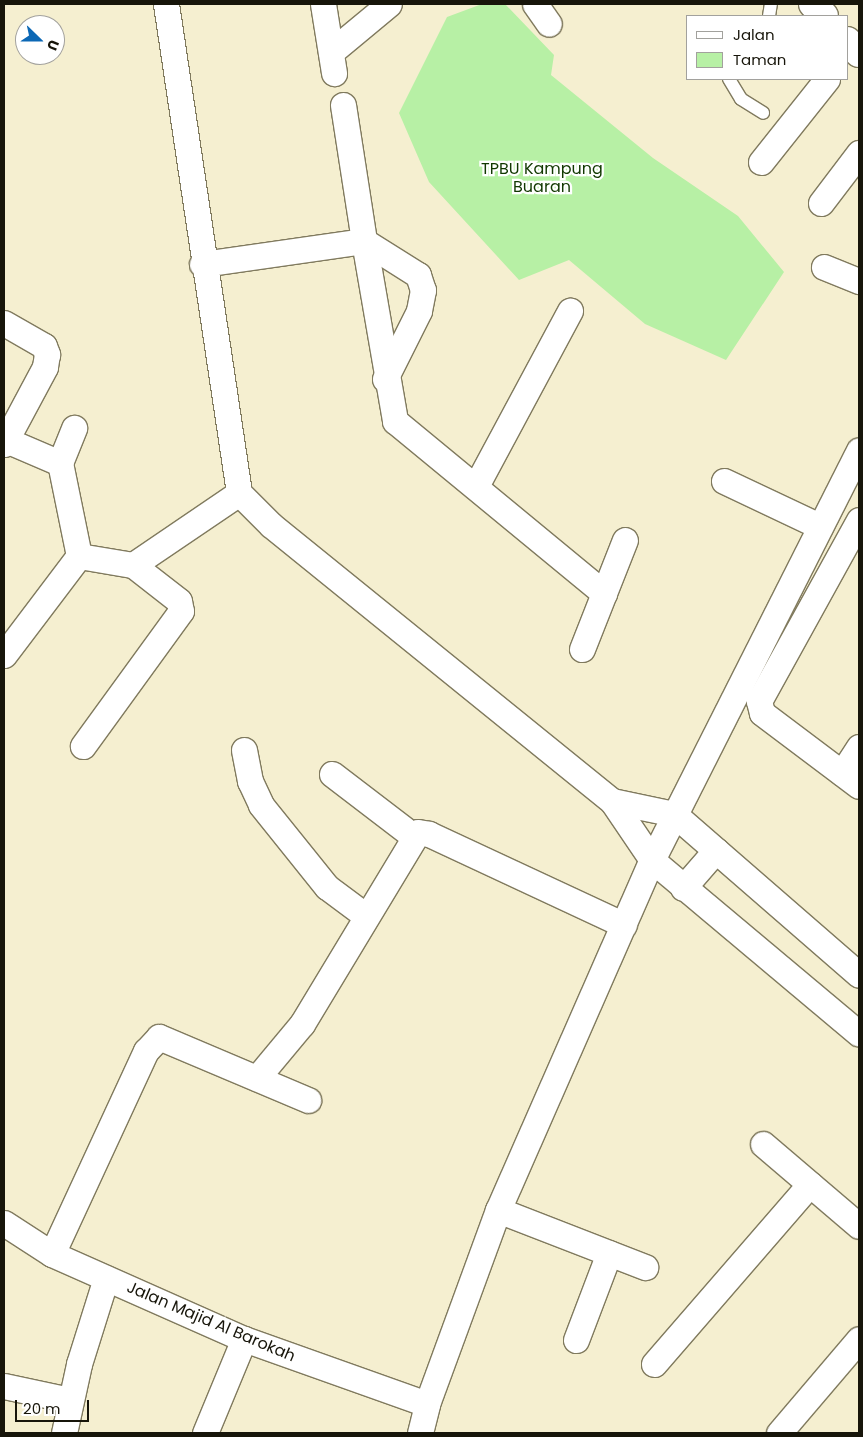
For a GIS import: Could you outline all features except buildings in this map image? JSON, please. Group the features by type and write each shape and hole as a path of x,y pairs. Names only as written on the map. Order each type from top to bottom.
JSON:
{"street":[{"path":"166,4 203,270 239,493 271,525 612,801 652,860 859,1034"},
{"path":"323,4 332,62 389,4"},
{"path":"813,4 823,15"},
{"path":"761,162 826,80"},
{"path":"343,105 366,245 385,379 394,422 476,486 604,593"},
{"path":"822,203 859,153"},
{"path":"203,270 366,245 418,275 423,290 419,310 385,379"},
{"path":"824,267 859,281"},
{"path":"476,486 570,311"},
{"path":"4,322 44,346 47,354 45,367 5,442 60,463"},
{"path":"4,655 79,556 60,463 74,428"},
{"path":"420,1433 427,1404 498,1210 652,860 818,526 859,450"},
{"path":"724,480 818,526"},
{"path":"133,565 239,493"},
{"path":"859,520 759,701 762,713 851,780 859,747"},
{"path":"582,649 625,540"},
{"path":"79,556 133,565 179,601 181,611 84,746"},
{"path":"244,750 250,781 261,805 327,887 366,916"},
{"path":"332,774 413,836"},
{"path":"612,801 674,814 859,975"},
{"path":"257,1078 302,1024 413,836 418,832 429,834 624,925"},
{"path":"683,888 716,850"},
{"path":"52,1254 146,1051 155,1040 169,1039 308,1100"},
{"path":"763,1144 858,1224"},
{"path":"654,1364 810,1184"},
{"path":"498,1210 610,1252 645,1268"},
{"name":"Jalan Majid Al Barokah","path":"4,1223 52,1254 244,1339 427,1404"},
{"path":"576,1340 610,1252"},
{"path":"64,1433 70,1400 106,1278"},
{"path":"779,1433 859,1338"},
{"path":"205,1433 244,1339"},
{"path":"4,1386 70,1400"}],"lane":[{"path":"730,80 741,99 763,113"}],"green space":[{"name":"TPBU Kampung Buaran","path":"482,4 505,4 554,55 551,75 653,158 738,216 784,272 726,360 645,324 569,260 519,280 429,182 399,113 447,17"}]}
